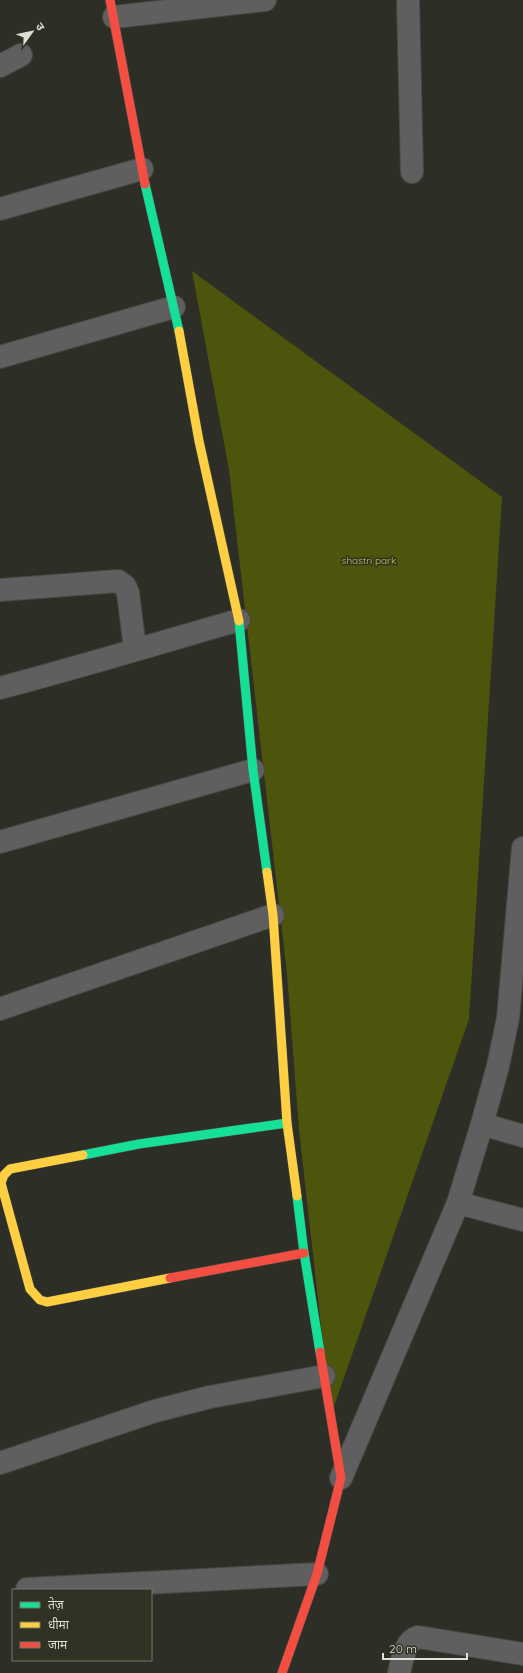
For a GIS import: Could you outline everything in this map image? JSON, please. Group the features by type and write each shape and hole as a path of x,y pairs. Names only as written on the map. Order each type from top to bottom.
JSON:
{"street":[{"path":"265,0 112,9 142,169 174,307 199,441 239,620 253,770 273,915 287,1123 304,1253 341,1478"},
{"path":"408,0 412,172"},
{"path":"0,66 21,55"},
{"path":"0,209 142,169"},
{"path":"0,357 174,307"},
{"path":"0,590 118,582 125,586 128,593 135,649"},
{"path":"0,688 93,663 135,649 239,620"},
{"path":"0,842 253,770"},
{"path":"282,1673 317,1574 341,1478 458,1203 498,1066 515,1014 523,848"},
{"path":"0,1009 273,915"},
{"path":"287,1123 139,1144 10,1169 2,1176 1,1183 30,1289 40,1300 47,1302 304,1253"},
{"path":"482,1124 523,1136"},
{"path":"458,1203 523,1220"},
{"path":"0,1463 155,1411 210,1397 324,1376"},
{"path":"27,1589 317,1574"},
{"path":"399,1673 407,1646 412,1638 418,1637 523,1654"}],"green space":[{"name":"shastri park","path":"192,271 502,497 469,1019 331,1415 299,1130 287,974 229,470"}],"traffic: fast":[{"path":"145,184 179,331"},
{"path":"239,621 253,770 267,872"},
{"path":"83,1155 139,1144 287,1123"},
{"path":"297,1196 304,1253 320,1352"}],"traffic: slow":[{"path":"179,331 199,441 239,621"},
{"path":"267,872 273,915 287,1123 297,1196"},
{"path":"83,1155 10,1169 4,1175 1,1183 30,1289 40,1300 47,1302 170,1278"}],"traffic: jam":[{"path":"110,0 145,184"},
{"path":"170,1278 304,1253"},
{"path":"282,1673 317,1574 341,1478 320,1352"}]}
